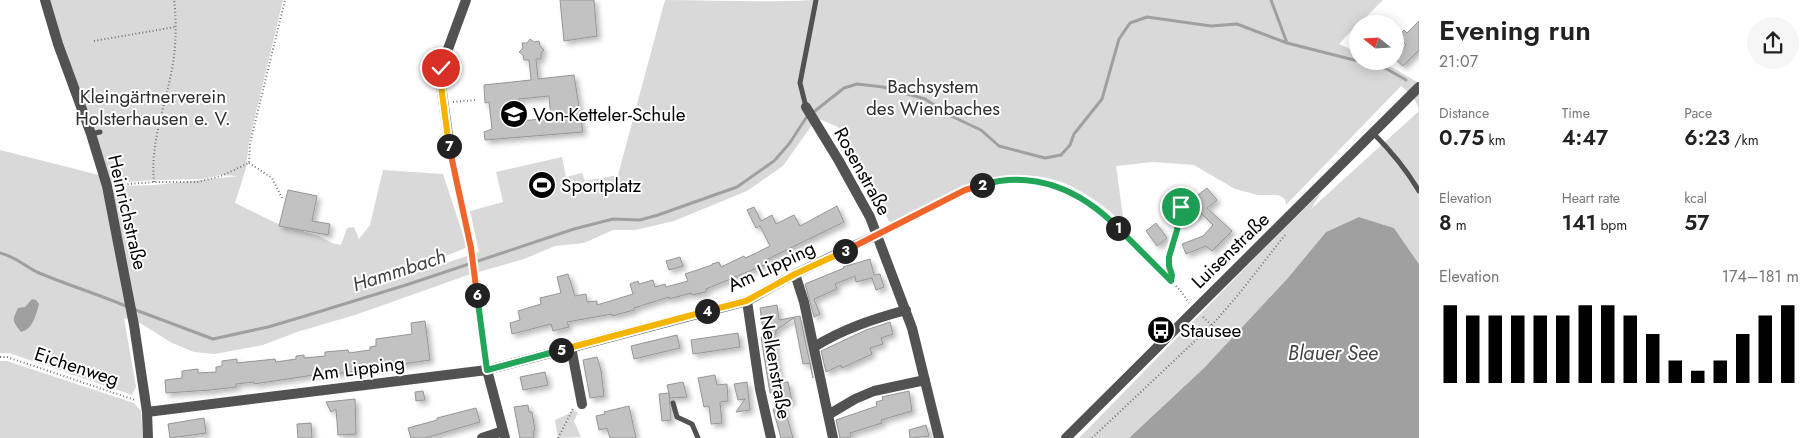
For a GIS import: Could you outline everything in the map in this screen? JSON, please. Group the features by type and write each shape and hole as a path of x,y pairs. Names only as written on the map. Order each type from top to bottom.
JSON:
{"street":[{"name":"Heinrichstraße","path":"45,0 58,44 96,133 134,325 146,407 148,438"},
{"path":"449,142 440,78 441,68 466,0"},
{"name":"Luisenstraße","path":"1066,438 1419,88"},
{"name":"Rosenstraße","path":"806,107 840,161 866,209 877,235 906,310 926,380 939,438"},
{"name":"Am Lipping","path":"146,407 487,370 746,301 795,274 877,235"},
{"path":"795,274 804,302 833,438"},
{"name":"Nelkenstraße","path":"746,301 760,389 771,438"},
{"path":"814,347 833,335 855,326 906,310"},
{"path":"571,347 581,400"},
{"path":"482,438 504,435 487,370"},
{"path":"828,415 874,391 926,380"}],"lane":[{"path":"806,107 800,83 816,0"},
{"path":"1373,133 1404,167 1419,190"},
{"path":"673,403 677,417 692,424 698,438"}],"path":[{"path":"154,182 153,156 172,69 175,27 174,0"},
{"path":"249,163 250,142 286,0"},
{"path":"94,41 175,27"},
{"path":"443,102 476,100"},
{"path":"118,119 148,115 160,118"},
{"path":"449,142 471,248 487,370"},
{"path":"107,186 154,182 198,182 221,176 249,163"},
{"path":"249,163 272,178 283,200"},
{"path":"877,235 965,190 998,180 1029,180 1051,185 1071,192 1090,203 1107,217 1171,281 1195,309"},
{"path":"1171,281 1169,257 1181,207"},
{"path":"1092,438 1212,324 1238,295 1286,234"},
{"path":"1212,324 1226,339"},
{"name":"Eichenweg","path":"0,357 7,357 146,407"},
{"path":"558,438 581,400"}],"green space":[{"name":"Bachsystem des Wienbaches","path":"48,0 283,0 249,142 246,168 235,203 276,223 341,245 347,228 354,227 359,239 370,225 383,170 443,174 467,247 389,276 379,282 383,284 479,252 470,211 503,202 496,172 562,157 566,177 582,173 585,181 618,175 665,0 1383,0 1368,15 1349,15 1349,33 1339,44 1349,48 1349,70 1397,70 1419,83 1419,111 1415,100 1401,86 1286,205 1285,199 1278,195 1258,195 1235,189 1194,165 1153,162 1116,166 1124,224 1093,199 1064,183 1038,176 1012,176 985,182 958,193 896,224 889,221 838,127 817,118 783,166 747,191 674,221 635,230 613,230 584,243 555,246 524,259 468,275 263,345 215,354 194,352 172,343 140,323 124,318 136,387 132,395 9,353 0,353 0,150 103,176 106,190 119,189 118,186 155,185 238,176 220,175 203,179 110,183"},
{"path":"1419,111 1419,264 1394,228 1359,217 1326,232 1287,279 1204,368 1129,438 1079,438 1297,215 1322,191 1311,209"},
{"path":"0,361 7,361 134,403 141,411 143,438 0,438"},
{"path":"572,409 578,413 574,421 581,437 558,438 555,420 570,413"}],"water":[{"name":"Blauer See","path":"1359,217 1394,228 1419,264 1419,438 1129,438 1204,368 1287,279 1326,232"},
{"path":"32,299 36,300 39,304 37,313 31,325 21,332 15,323 15,316 18,308 25,307"}],"building":[{"path":"560,0 594,0 597,36 564,41"},
{"path":"1419,21 1419,50 1404,65 1404,47 1406,45 1404,43 1404,30 1407,33"},
{"name":"Von-Ketteler-Schule","path":"530,39 534,42 539,41 540,46 544,50 541,53 541,59 536,59 538,79 574,75 583,132 485,140 484,132 492,129 489,102 485,103 484,85 531,80 529,60 524,60 523,55 519,52 523,48 522,43 527,43","holes":["549,96 551,118 521,121 519,99"]},
{"path":"1207,188 1217,200 1207,208 1232,231 1212,251 1206,246 1186,254 1182,244 1203,236 1213,225 1201,213 1195,218 1184,206"},
{"path":"288,190 317,196 312,221 330,224 328,235 279,226"},
{"path":"837,206 844,222 766,260 767,264 706,289 706,292 692,295 691,293 669,299 669,297 612,316 612,314 567,322 569,327 553,331 551,324 512,334 510,323 520,320 518,311 541,304 540,298 561,293 557,277 568,274 575,296 586,294 587,302 597,301 597,305 633,294 630,284 638,281 639,284 653,280 655,287 665,284 666,287 688,281 685,274 719,262 721,267 770,246 760,226 756,228 747,210 754,207 761,221 772,215 776,224 794,215 800,226"},
{"path":"1156,223 1167,238 1157,246 1146,231"},
{"path":"680,257 683,266 669,270 666,261"},
{"path":"870,259 874,275 880,274 884,287 876,290 872,278 856,282 855,276 835,284 837,289 814,299 820,314 814,317 805,284 843,267"},
{"path":"777,305 779,320 800,316 810,363 803,364 794,318 776,330 776,334 773,335 781,383 788,382 792,402 781,404 779,391 770,393 761,337 764,336 760,308"},
{"path":"425,321 430,360 328,375 327,373 254,384 254,382 236,384 236,387 166,393 165,380 182,378 182,371 198,369 198,373 216,372 216,367 222,366 222,361 237,359 237,363 275,359 276,362 296,359 296,356 304,355 304,358 325,356 325,352 348,350 349,353 370,350 370,347 376,346 376,339 412,334 411,323"},
{"path":"890,322 893,334 881,338 883,344 870,348 872,354 842,368 841,365 826,372 821,351 866,330"},
{"path":"738,333 740,347 693,354 691,340"},
{"path":"677,335 680,348 634,359 631,346"},
{"path":"597,357 601,370 604,396 590,398 583,360"},
{"path":"545,372 548,385 523,390 520,377"},
{"path":"715,375 717,385 727,384 728,401 720,402 722,423 711,424 709,406 704,407 698,378"},
{"path":"683,382 687,397 670,398 667,385"},
{"path":"747,382 750,410 736,412 745,399 738,400 734,384"},
{"path":"423,391 425,400 416,401 415,392"},
{"path":"909,391 912,411 881,420 882,423 850,433 851,436 847,438 840,438 836,420 877,406 876,402 883,400 882,397"},
{"path":"669,393 671,420 662,421 659,394"},
{"path":"355,399 356,434 338,435 336,409 331,412 326,402"},
{"path":"528,405 529,412 532,412 535,430 533,431 534,438 520,438 514,407"},
{"path":"629,406 636,438 610,438 607,428 599,430 596,416 605,414 604,412"},
{"path":"785,406 793,438 781,438 773,409"},
{"path":"476,408 480,422 425,438 411,438 408,428"},
{"path":"204,418 206,433 170,438 168,424"},
{"path":"311,423 312,438 298,438 297,424"},
{"path":"926,425 929,436 910,438 909,430"}],"waterway":[{"path":"1271,0 1287,43"},
{"name":"Hammbach","path":"133,309 213,339 268,327 305,316 406,285 574,229 613,219 640,220 658,215 737,187 774,161 789,144 806,118 844,88 857,84 883,87 925,99 951,116 981,130 999,146 1045,158 1061,155 1070,145 1074,134 1102,99 1119,39 1130,23 1147,17 1211,26 1237,24 1287,43 1349,59"},
{"name":"Hammbach","path":"1388,70 1406,80"},
{"name":"Hammbach","path":"0,253 10,256 37,272 128,307"}],"place":[{"name":"Von-Ketteler-Schule","path":"514,114"},
{"name":"Sportplatz","path":"542,185"},
{"name":"Stausee","path":"1161,330"}],"route":[{"path":"441,68 440,78 449,142 459,198 471,248 487,370 746,301 795,274 860,244 913,215 965,190 998,180 1029,180 1051,185 1071,192 1090,203 1107,217 1171,281 1169,257 1181,207"}],"park label":[{"name":"Kleingärtnerverein Holsterhausen e. V.","path":"153,107"}]}
